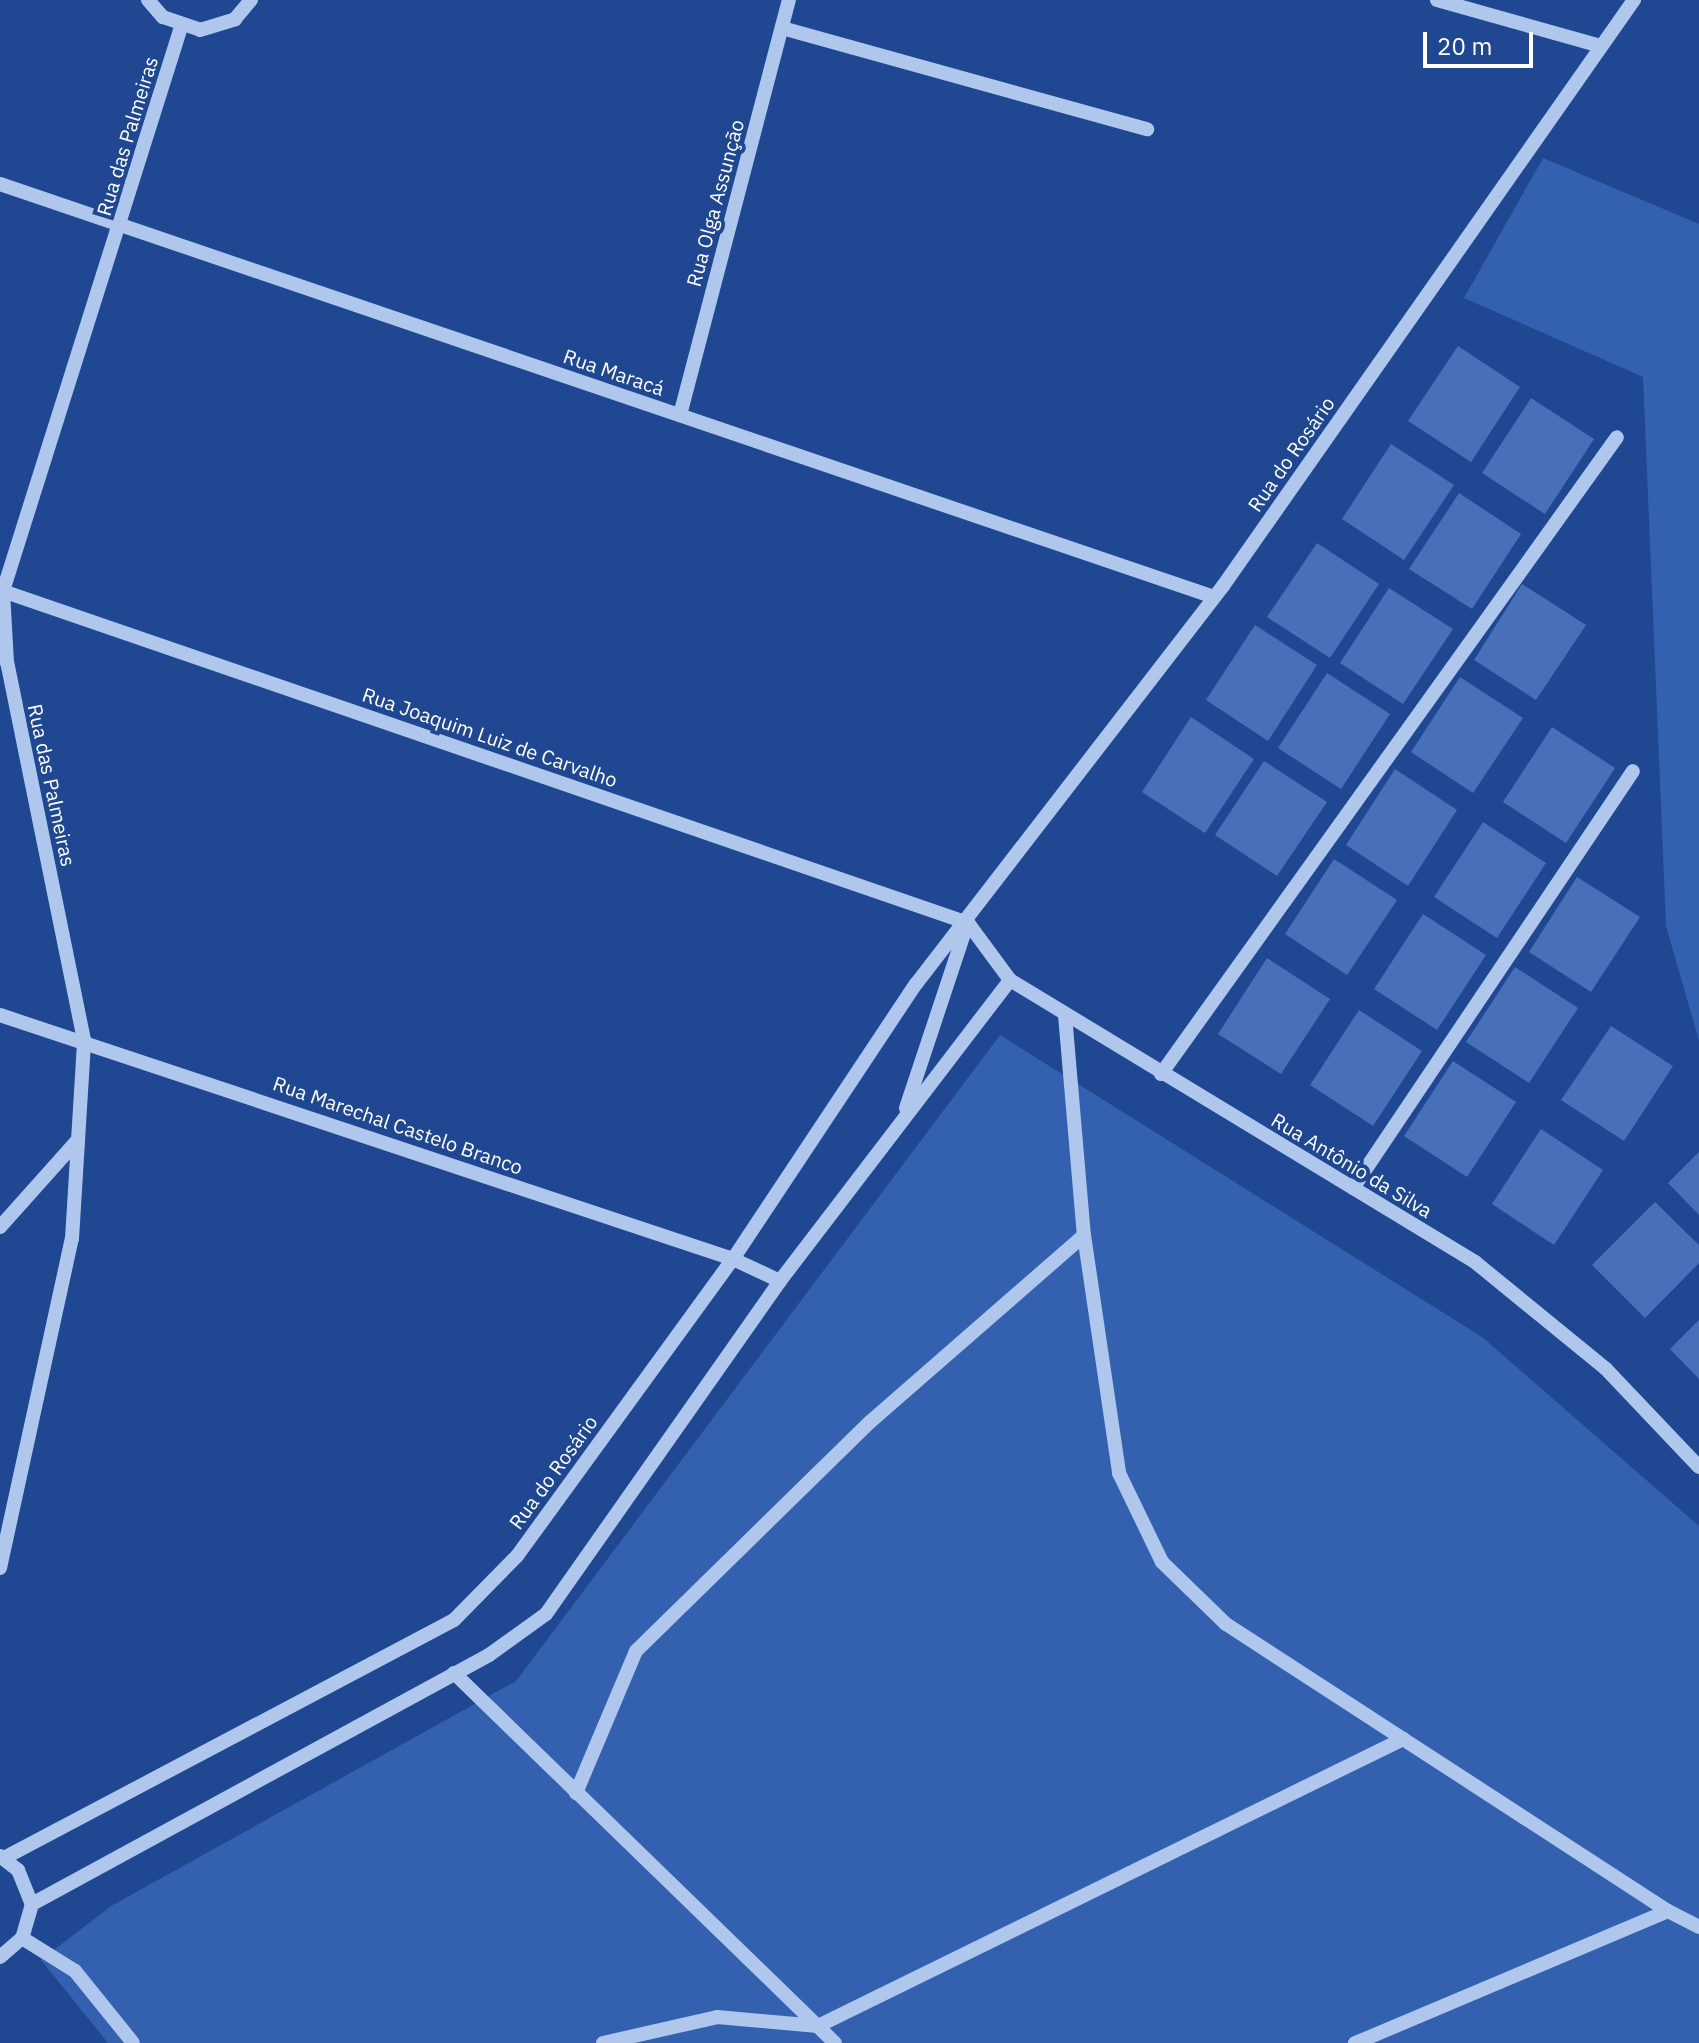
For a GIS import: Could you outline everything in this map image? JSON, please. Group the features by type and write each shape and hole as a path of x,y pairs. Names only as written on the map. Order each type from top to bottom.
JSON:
{"street":[{"path":"148,0 181,27 218,27 251,0"},
{"name":"Rua Olga Assunção","path":"680,415 789,0"},
{"path":"1437,0 1601,46"},
{"name":"Rua do Rosário","path":"2,1857 454,1620 517,1556 733,1259 916,984 968,923 1214,597 1634,0"},
{"name":"Rua das Palmeiras","path":"0,1568 72,1239 84,1040 7,663 1,590 181,27"},
{"path":"782,28 1147,129"},
{"name":"Rua Maracá","path":"0,184 1214,597"},
{"path":"1161,1074 1617,437"},
{"name":"Rua Joaquim Luiz de Carvalho","path":"1,590 968,923"},
{"path":"1353,1188 1633,771"},
{"name":"Rua do Rosário","path":"901,1121 968,923"},
{"name":"Rua Antônio da Silva","path":"968,923 1010,980 1475,1262 1606,1369 1699,1467"},
{"name":"Rua do Rosário","path":"32,1904 454,1673 546,1614 780,1281 1010,980"},
{"name":"Rua Marechal Castelo Branco","path":"0,1015 84,1040 733,1259 780,1281"},
{"path":"1065,1015 1084,1235 1119,1473 1162,1562 1226,1624 1668,1911 1699,1927"},
{"path":"0,1227 77,1141"},
{"path":"576,1793 636,1651 870,1422 1084,1235"},
{"path":"454,1673 835,2043"},
{"path":"603,2043 717,2017 818,2026 1403,1739"},
{"path":"0,1957 22,1938 32,1904 28,1886 2,1857"},
{"path":"1355,2043 1668,1911"},
{"path":"22,1938 75,1971 133,2043"}],"shaded area":[{"path":"1543,158 1699,224 1699,1041 1666,926 1643,377 1464,298"},
{"path":"1000,1035 1482,1337 1699,1526 1699,2043 108,2043 41,1960 111,1906 516,1681"}],"building":[{"path":"1458,346 1520,387 1471,462 1408,421"},
{"path":"1531,398 1594,439 1545,514 1482,473"},
{"path":"1391,444 1454,485 1404,560 1342,519"},
{"path":"1459,493 1521,534 1472,609 1409,569"},
{"path":"1317,543 1379,584 1330,658 1267,617"},
{"path":"1522,584 1586,625 1536,700 1474,660"},
{"path":"1389,588 1453,629 1403,704 1340,663"},
{"path":"1255,625 1317,665 1268,741 1206,700"},
{"path":"1327,673 1390,714 1341,789 1278,748"},
{"path":"1460,677 1523,718 1473,793 1411,752"},
{"path":"1191,717 1254,759 1205,833 1142,792"},
{"path":"1552,727 1615,768 1566,843 1503,802"},
{"path":"1264,761 1327,802 1277,876 1215,835"},
{"path":"1395,769 1457,810 1408,886 1346,845"},
{"path":"1483,822 1546,863 1497,938 1434,897"},
{"path":"1334,859 1397,900 1347,975 1285,934"},
{"path":"1577,877 1640,917 1591,992 1529,952"},
{"path":"1423,914 1486,955 1437,1030 1374,989"},
{"path":"1267,958 1330,999 1281,1074 1218,1034"},
{"path":"1515,967 1578,1008 1529,1083 1466,1042"},
{"path":"1359,1010 1422,1051 1373,1126 1310,1085"},
{"path":"1611,1026 1673,1066 1624,1141 1561,1100"},
{"path":"1453,1061 1516,1102 1467,1177 1404,1136"},
{"path":"1541,1129 1603,1170 1554,1245 1492,1204"},
{"path":"1699,1152 1699,1215 1668,1183"},
{"path":"1655,1202 1699,1245 1699,1263 1645,1318 1592,1265"},
{"path":"1699,1320 1699,1379 1670,1349"}]}
